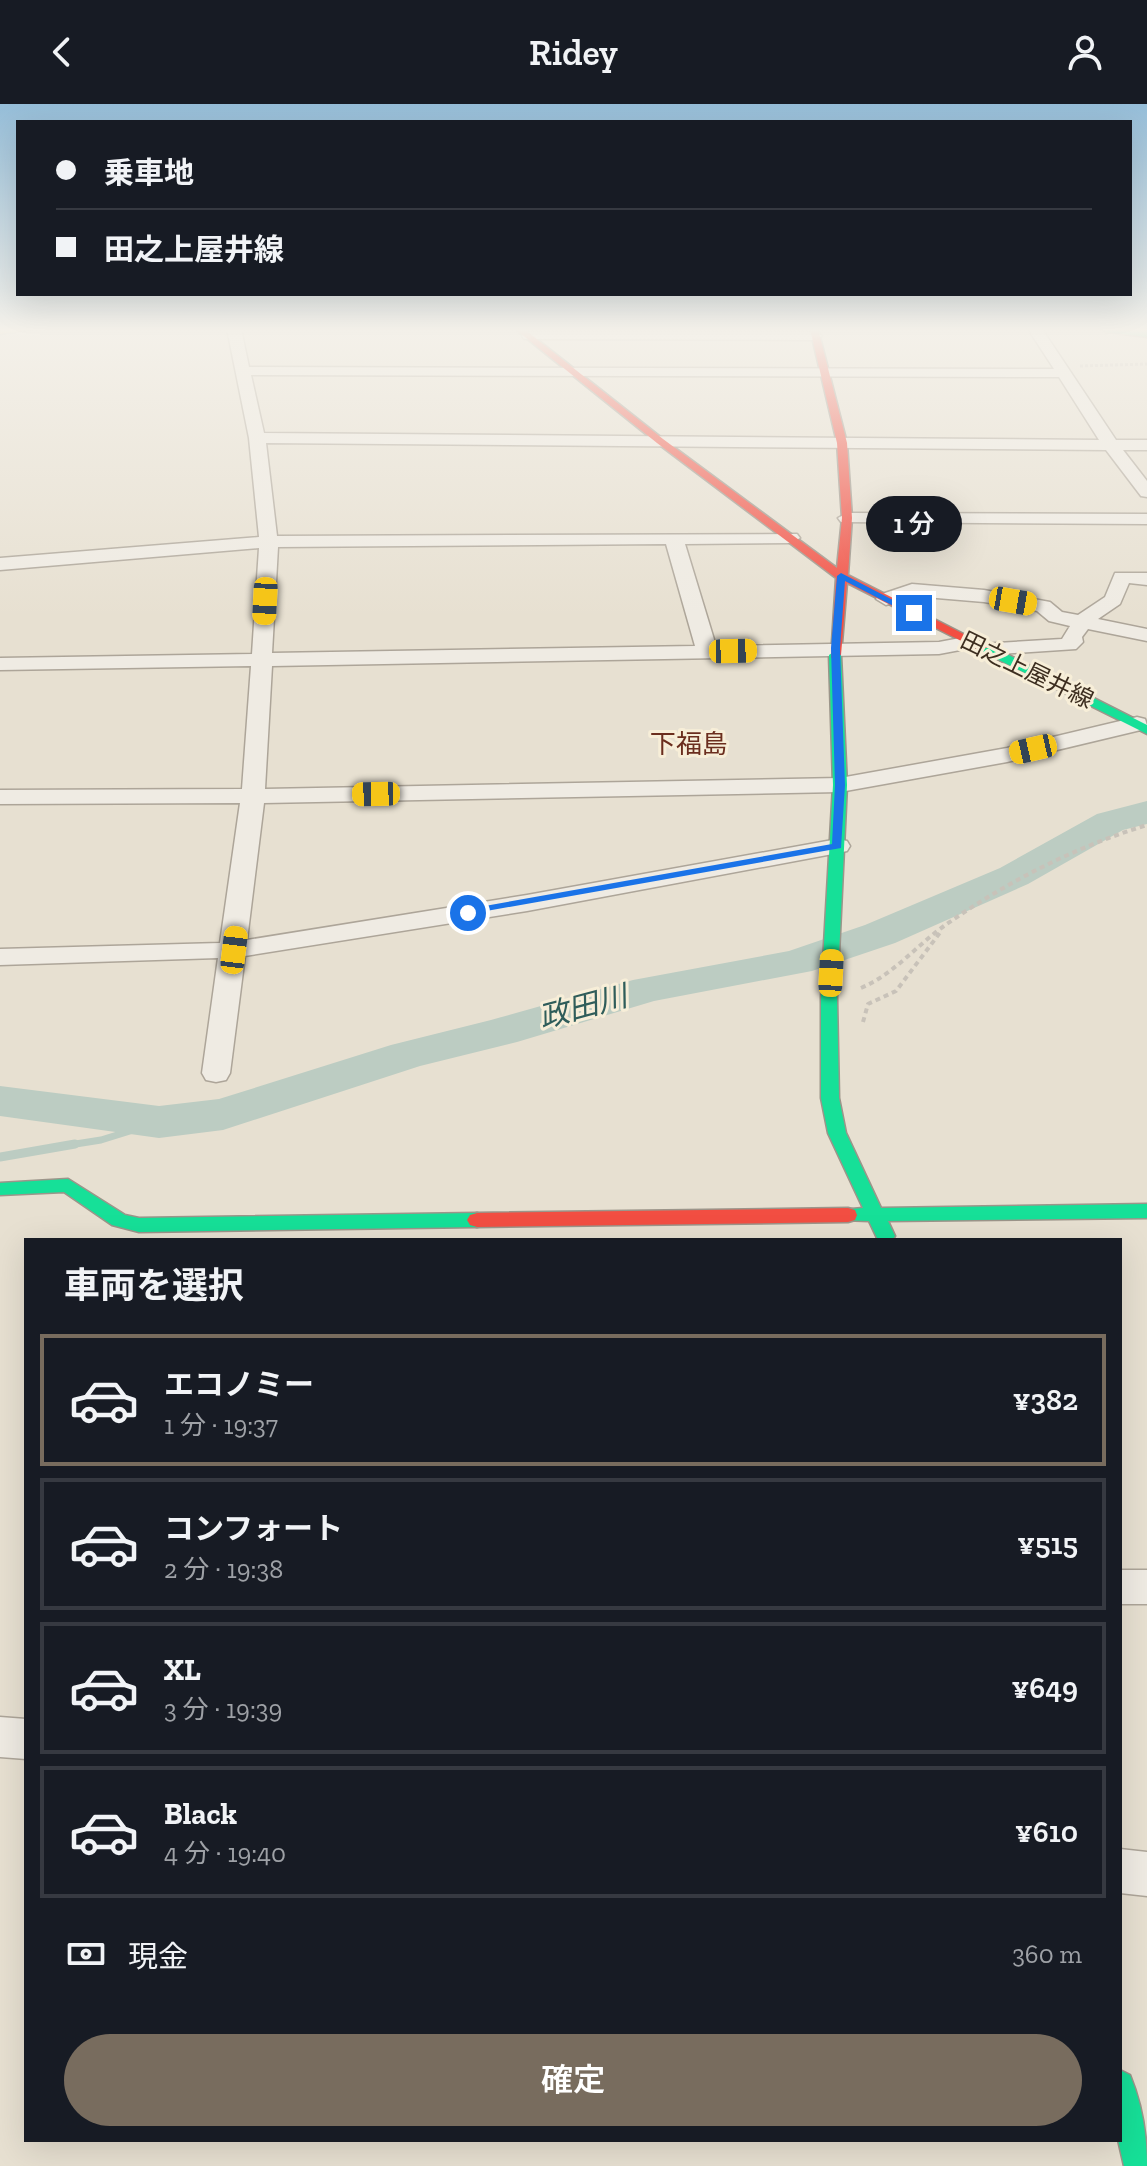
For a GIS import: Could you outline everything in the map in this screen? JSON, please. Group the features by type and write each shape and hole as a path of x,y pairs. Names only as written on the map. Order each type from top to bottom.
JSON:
{"street":[{"path":"216,1073 253,796 269,542 255,425"},
{"name":"田之上屋井線","path":"640,425 841,576 1142,727"},
{"path":"837,425 842,443 847,518 835,648 840,785 830,998 830,1098 837,1133 885,1238"},
{"path":"1098,425 1147,492"},
{"path":"257,438 1147,445"},
{"path":"847,518 1147,519"},
{"path":"0,564 269,542 791,538"},
{"path":"674,539 707,651"},
{"path":"0,664 1069,645 1083,622 1113,600 1122,577 1147,579"},
{"path":"886,599 912,590 984,596 1043,606 1056,617 1147,635"},
{"path":"0,797 253,796 840,785 1142,727"},
{"path":"0,957 234,950 527,903 838,846"},
{"path":"0,1189 68,1185 119,1220 139,1225 1147,1211"},
{"path":"1122,1587 1147,1587"},
{"path":"0,1737 24,1739"},
{"path":"1122,1871 1147,1874"},
{"path":"1122,2094 1139,2166"}],"path":[{"path":"830,998 875,983 978,903 1108,836 1147,825"},
{"path":"863,1023 868,1004 896,991 946,925"}],"waterway":[{"name":"政田川","path":"0,1101 159,1122 223,1114 407,1055 501,1032 648,989 797,962 880,934 1014,876 1110,822 1147,812"},
{"path":"68,1145 101,1140 159,1122"},
{"path":"68,1145 75,1144"},
{"path":"0,1157 68,1145"},
{"path":"63,1146 68,1145"}],"traffic: fast":[{"path":"983,647 1147,730"},
{"path":"835,655 840,785 829,997 830,1098 837,1133 885,1236"},
{"path":"0,1189 68,1185 119,1220 139,1225 477,1220"},
{"path":"848,1215 1147,1211"},
{"path":"1122,2094 1139,2166"}],"traffic: jam":[{"path":"640,425 841,576 983,647"},
{"path":"835,655 847,518 842,443 838,425"},
{"path":"477,1220 848,1215"}],"district":[{"name":"下福島","path":"689,744"}],"route":[{"path":"468,913 838,846 840,785 835,648 841,576 914,613"}]}
